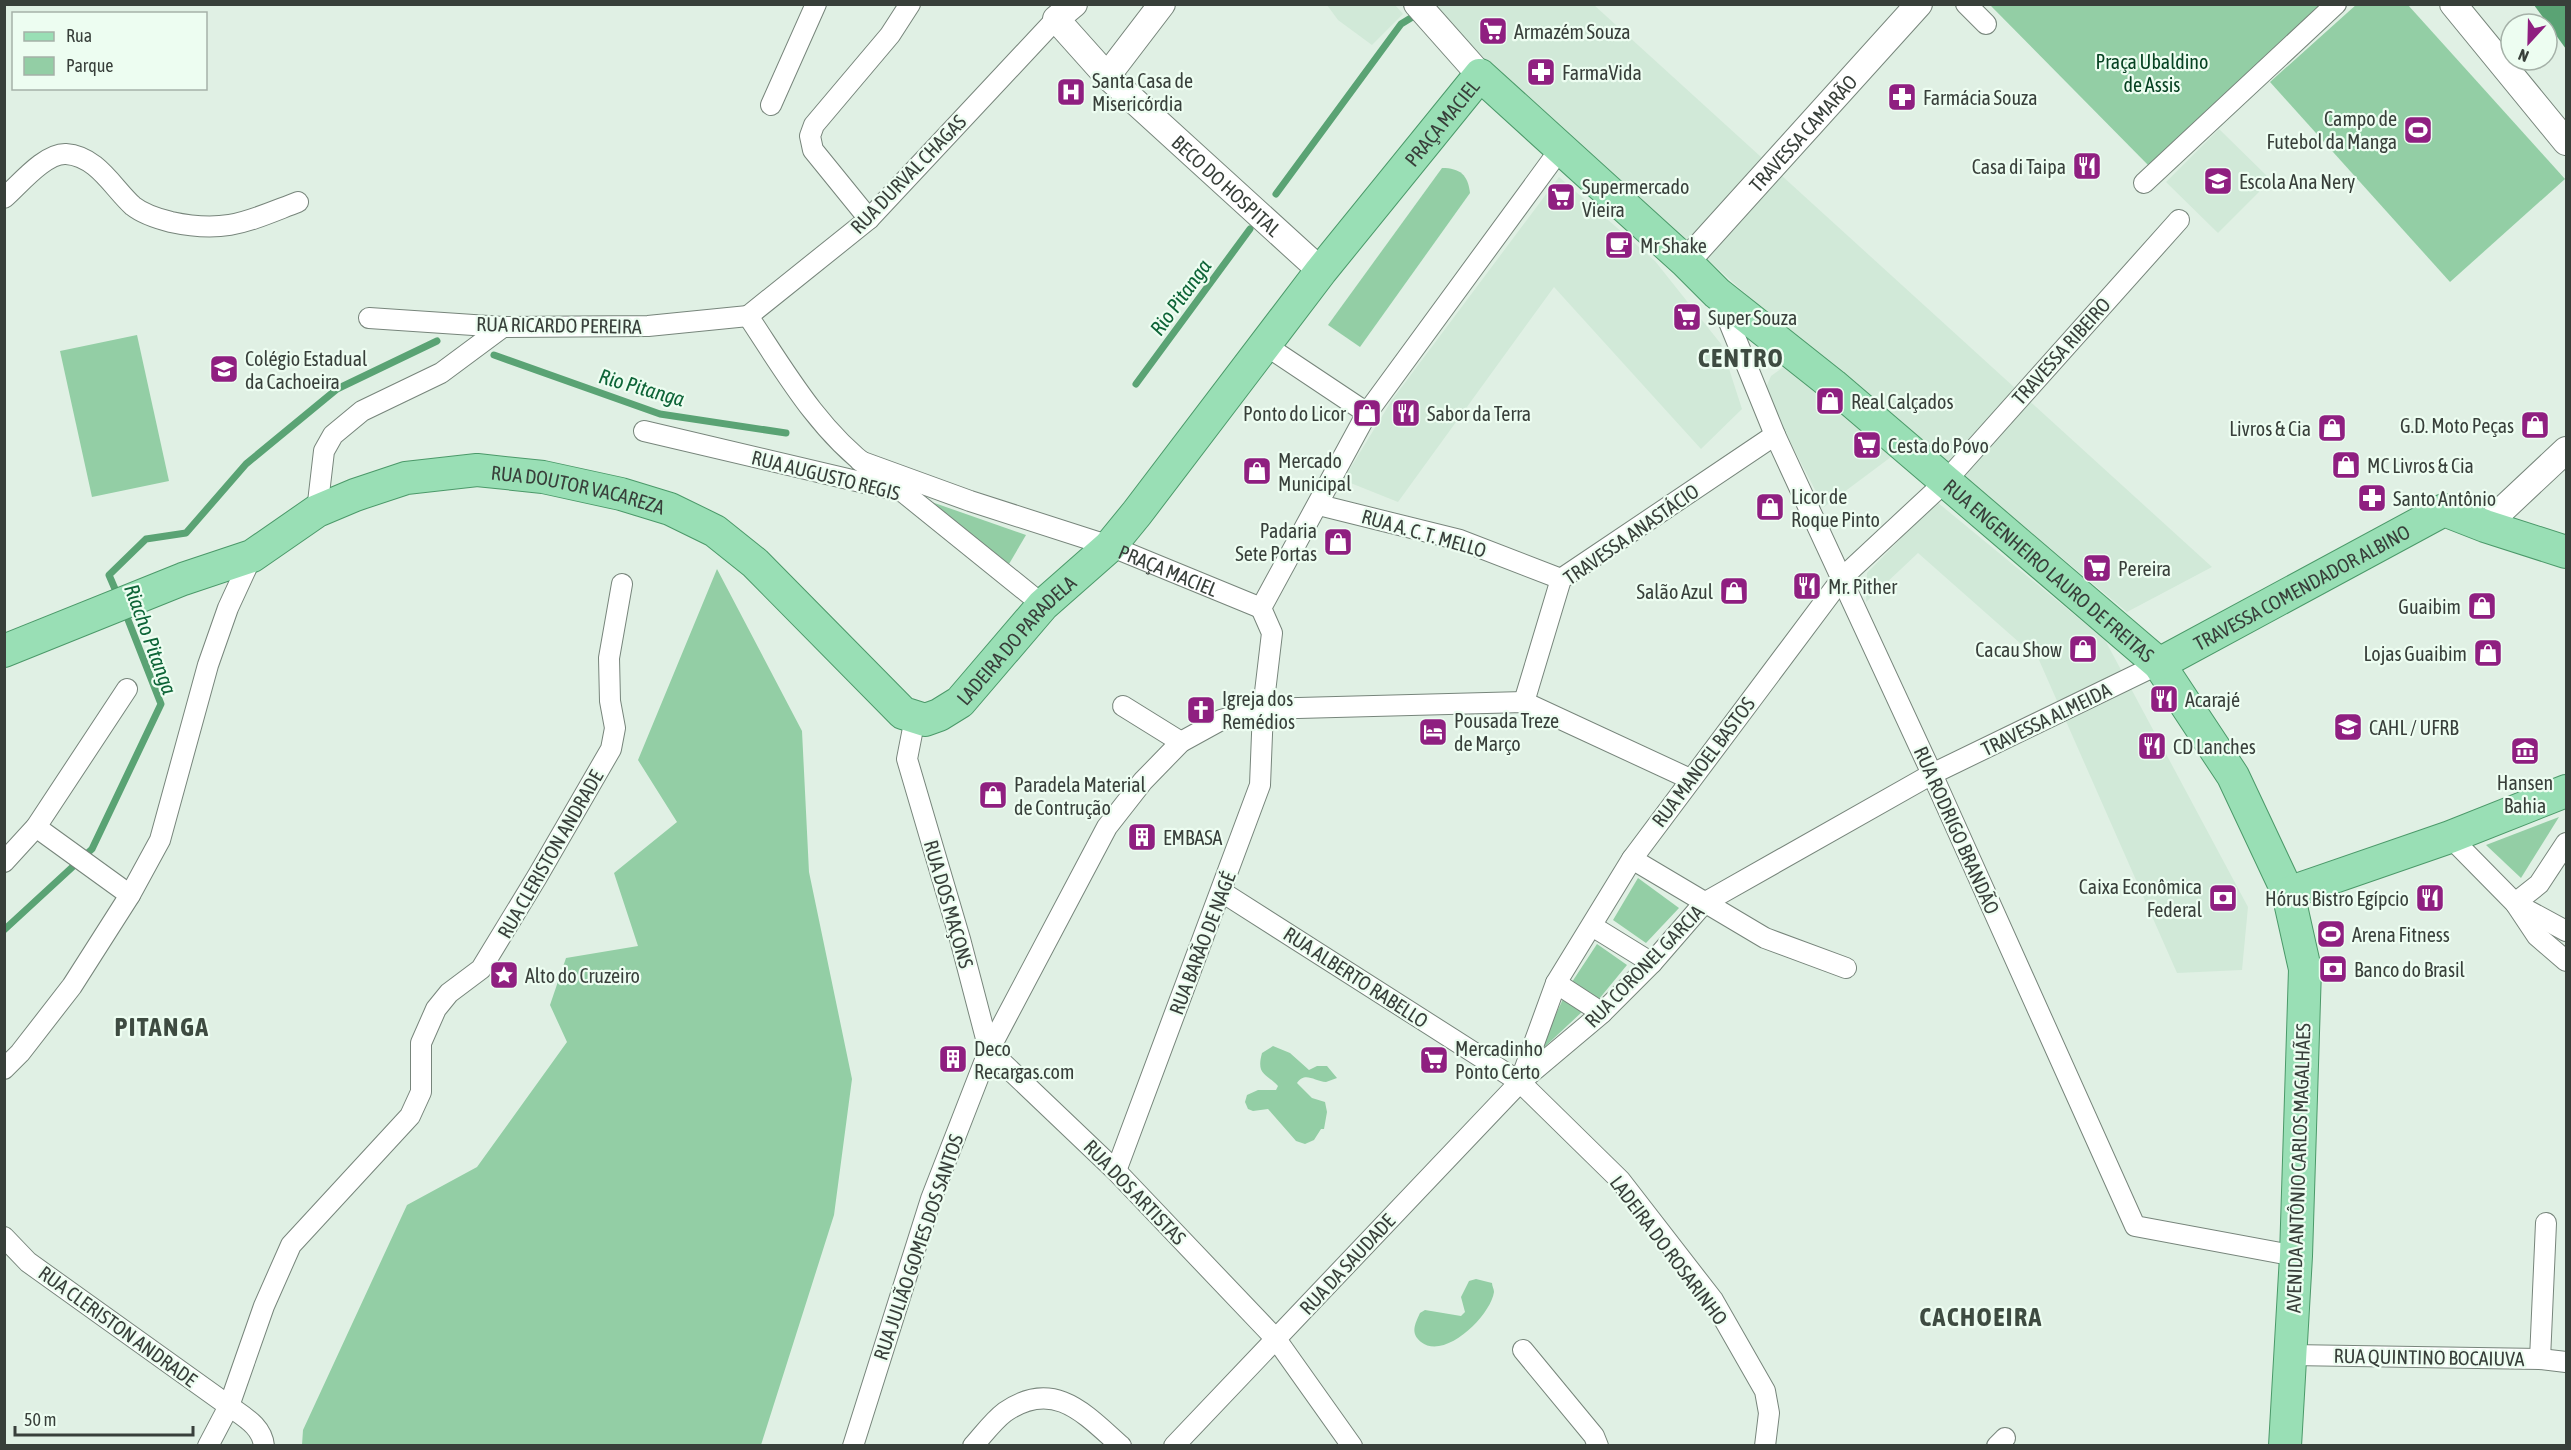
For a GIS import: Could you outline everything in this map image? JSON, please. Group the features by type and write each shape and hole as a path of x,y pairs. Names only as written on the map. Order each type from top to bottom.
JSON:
{"main road":[{"name":"PRAÇA MACIEL","path":"1110,546 1321,271 1480,75 1686,262"},
{"name":"RUA ENGENHEIRO LAURO DE FREITAS","path":"1686,262 1717,293 1833,385 1944,483 2159,664 2233,776 2288,893"},
{"name":"RUA DOUTOR VACAREZA","path":"4,651 183,579 252,556 317,511 355,495 406,478 477,470 543,477 621,494 670,509 715,531 755,563 903,713 915,718"},
{"name":"TRAVESSA COMENDADOR ALBINO","path":"2159,664 2444,510 2485,526"},
{"path":"2485,526 2566,552"},
{"name":"LADEIRA DO PARADELA","path":"915,718 925,720 939,715 960,702 1043,605 1110,546"},
{"path":"2288,893 2450,837 2566,791"},
{"name":"AVENIDA ANTÔNIO CARLOS MAGALHÃES","path":"2285,1446 2296,1256 2305,969 2288,893"}],"street":[{"path":"771,105 816,4"},
{"path":"869,219 813,150 810,136 814,125 890,35 910,4"},
{"path":"1107,76 1162,4"},
{"path":"1417,4 1480,75"},
{"name":"TRAVESSA CAMARÃO","path":"1686,262 1918,4"},
{"path":"1966,4 1986,24"},
{"path":"2144,183 2336,4"},
{"path":"2453,4 2566,142"},
{"name":"RUA DURVAL CHAGAS","path":"748,316 869,219 1065,12"},
{"name":"BECO DO HOSPITAL","path":"1065,12 1107,76 1321,271"},
{"path":"1263,710 1272,633 1261,608 1367,413 1561,148"},
{"path":"4,198 50,157 66,154 84,160 104,175 135,208 159,219 192,226 224,228 298,202"},
{"name":"TRAVESSA RIBEIRO","path":"1944,483 2178,220"},
{"name":"RUA RODRIGO BRANDÃO","path":"1717,293 1776,435 1843,577 2135,1226 2296,1256"},
{"path":"748,316 813,413 860,461 903,492"},
{"name":"RUA RICARDO PEREIRA","path":"369,318 503,327 648,326 748,316"},
{"path":"317,511 324,451 333,435 362,411 441,374 503,327"},
{"path":"1265,345 1367,413"},
{"name":"RUA AUGUSTO REGIS","path":"644,431 903,492 1043,605"},
{"name":"TRAVESSA ANASTÁCIO","path":"1524,702 1561,579 1776,435"},
{"path":"2485,526 2566,451"},
{"path":"860,461 970,501 1110,546"},
{"name":"RUA MANOEL BASTOS","path":"1520,1082 1556,983 1632,858 1843,577 1944,483"},
{"name":"RUA A. C. T. MELLO","path":"1319,505 1460,540 1561,579"},
{"name":"PRAÇA MACIEL","path":"1110,546 1261,608"},
{"path":"4,1069 20,1053 72,986 130,895 160,840 208,665 228,608 252,556"},
{"name":"RUA CLERISTON ANDRADE","path":"4,1237 28,1262 229,1406 264,1306 291,1245 410,1116 421,1092 421,1043 436,1009 449,993 481,969 611,749 615,728 610,701 609,658 622,584"},
{"name":"TRAVESSA ALMEIDA","path":"1932,774 2159,664"},
{"path":"4,862 36,827 127,689"},
{"path":"1524,702 1690,779"},
{"name":"RUA JULIÃO GOMES DOS SANTOS","path":"854,1446 931,1199 989,1050 1107,826 1143,782 1181,742 1221,720 1263,710 1524,702"},
{"path":"1124,706 1181,742"},
{"name":"RUA BARÃO DE NAGÉ","path":"1116,1171 1260,785 1263,710"},
{"name":"RUA DOS MAÇONS","path":"915,718 907,759 960,939 989,1050"},
{"name":"RUA CORONEL GARCIA","path":"1520,1082 1602,1013 1652,963 1704,903 1932,774"},
{"path":"36,827 130,895"},
{"path":"2450,837 2515,903 2537,936 2566,962"},
{"path":"2515,903 2539,884 2566,843"},
{"path":"1632,858 1765,938 1846,968"},
{"name":"RUA ALBERTO RABELLO","path":"1222,892 1520,1082"},
{"path":"2515,903 2566,931"},
{"path":"1592,926 1652,963"},
{"path":"1556,983 1602,1013"},
{"name":"RUA DOS ARTISTAS","path":"989,1050 1116,1171 1276,1339 1353,1446"},
{"name":"RUA DA SAUDADE","path":"1174,1446 1520,1082"},
{"name":"LADEIRA DO ROSARINHO","path":"1520,1082 1620,1180 1713,1300 1765,1391 1769,1413 1765,1446"},
{"path":"2540,1359 2546,1223"},
{"path":"1523,1350 1594,1436 1598,1446"},
{"name":"RUA QUINTINO BOCAIUVA","path":"2291,1354 2565,1358"},
{"path":"973,1446 1004,1413 1028,1400 1052,1398 1079,1409 1121,1446"},
{"path":"208,1446 229,1406 261,1431 264,1446"}],"shaded area":[{"path":"1327,5 1395,5 1403,14 1372,45 1338,20"},
{"path":"1434,5 1594,5 2212,567 2127,612 1774,319 1481,57"},
{"path":"2534,5 2566,5 2566,49 2559,39 2559,12 2539,12"},
{"name":"Escola Ana Nery","path":"2219,129 2271,180 2218,233 2166,182"},
{"path":"1559,177 1655,261 1721,344 1742,409 1701,449 1554,287 1398,502 1343,480 1392,400"},
{"path":"1797,357 1895,454 1824,507 1764,392 1771,376"},
{"path":"1937,502 2105,640 2248,907 2242,970 2177,973 2039,660 1918,553 1866,602 1867,573"}],"green space":[{"name":"Campo de Futebol da Manga","path":"2357,4 2408,5 2565,179 2450,282 2270,82"},
{"name":"Praça Ubaldino de Assis","path":"1990,5 2330,5 2150,167"},
{"path":"1442,168 1454,169 1462,174 1470,193 1360,347 1328,325"},
{"path":"137,335 169,481 92,497 60,351"},
{"path":"903,492 1026,535 1009,564"},
{"path":"717,569 802,731 809,872 852,1079 834,1215 761,1445 302,1445 303,1430 407,1205 477,1167 567,1042 550,1005 566,958 638,946 614,873 677,822 638,760"},
{"path":"2559,817 2521,878 2486,845"},
{"path":"1638,878 1679,908 1646,943 1613,920"},
{"path":"1597,944 1627,965 1599,999 1572,982"},
{"path":"1563,999 1583,1011 1537,1054"},
{"path":"1273,1046 1290,1053 1309,1070 1317,1066 1327,1066 1337,1078 1326,1082 1307,1077 1300,1079 1297,1083 1312,1098 1325,1102 1327,1112 1324,1129 1321,1129 1314,1140 1305,1144 1296,1141 1268,1109 1253,1111 1248,1109 1245,1102 1247,1095 1258,1090 1276,1090 1278,1086 1263,1073 1260,1066 1262,1053"},
{"path":"1476,1279 1492,1283 1494,1292 1491,1302 1476,1323 1454,1341 1431,1346 1421,1342 1415,1332 1420,1313 1425,1310 1461,1316 1465,1312 1461,1297 1469,1281"}],"waterway":[{"path":"1276,194 1401,24 1419,13"},
{"name":"Rio Pitanga","path":"1136,384 1250,229"},
{"name":"Riacho Pitanga","path":"118,596 109,575 146,539 186,533 246,464 337,389 437,341"},
{"name":"Rio Pitanga","path":"494,355 660,414 786,433"},
{"name":"Riacho Pitanga","path":"4,930 92,849 161,704 125,612"}],"place":[{"name":"Armazém Souza","path":"1493,31"},
{"name":"FarmaVida","path":"1541,72"},
{"name":"Santa Casa de Misericórdia","path":"1071,92"},
{"name":"Farmácia Souza","path":"1902,97"},
{"name":"Campo de Futebol da Manga","path":"2418,130"},
{"name":"Casa di Taipa","path":"2087,166"},
{"name":"Escola Ana Nery","path":"2218,181"},
{"name":"Supermercado Vieira","path":"1561,197"},
{"name":"Mr Shake","path":"1619,245"},
{"name":"Super Souza","path":"1687,317"},
{"name":"Colégio Estadual da Cachoeira","path":"224,369"},
{"name":"Real Calçados","path":"1830,401"},
{"name":"Ponto do Licor","path":"1367,413"},
{"name":"Sabor da Terra","path":"1406,413"},
{"name":"G.D. Moto Peças","path":"2535,425"},
{"name":"Livros & Cia","path":"2332,428"},
{"name":"Cesta do Povo","path":"1867,445"},
{"name":"MC Livros & Cia","path":"2346,465"},
{"name":"Mercado Municipal","path":"1257,471"},
{"name":"Santo Antônio","path":"2372,498"},
{"name":"Licor de Roque Pinto","path":"1770,507"},
{"name":"Padaria Sete Portas","path":"1338,542"},
{"name":"Pereira","path":"2097,568"},
{"name":"Mr. Pither","path":"1807,586"},
{"name":"Salão Azul","path":"1734,591"},
{"name":"Guaibim","path":"2482,606"},
{"name":"Cacau Show","path":"2083,649"},
{"name":"Lojas Guaibim","path":"2488,653"},
{"name":"Acarajé","path":"2164,699"},
{"name":"Igreja dos Remédios","path":"1201,710"},
{"name":"CAHL / UFRB","path":"2348,727"},
{"name":"Pousada Treze de Março","path":"1433,732"},
{"name":"CD Lanches","path":"2152,746"},
{"name":"Hansen Bahia","path":"2525,751"},
{"name":"Paradela Material de Contrução","path":"993,795"},
{"name":"EMBASA","path":"1142,837"},
{"name":"Caixa Econômica Federal","path":"2223,898"},
{"name":"Hórus Bistro Egípcio","path":"2430,898"},
{"name":"Arena Fitness","path":"2331,934"},
{"name":"Banco do Brasil","path":"2333,969"},
{"name":"Alto do Cruzeiro","path":"504,975"},
{"name":"Deco Recargas.com","path":"953,1059"},
{"name":"Mercadinho Ponto Certo","path":"1434,1060"}],"district":[{"name":"CENTRO","path":"1741,358"},
{"name":"PITANGA","path":"162,1027"},
{"name":"CACHOEIRA","path":"1981,1317"}]}
